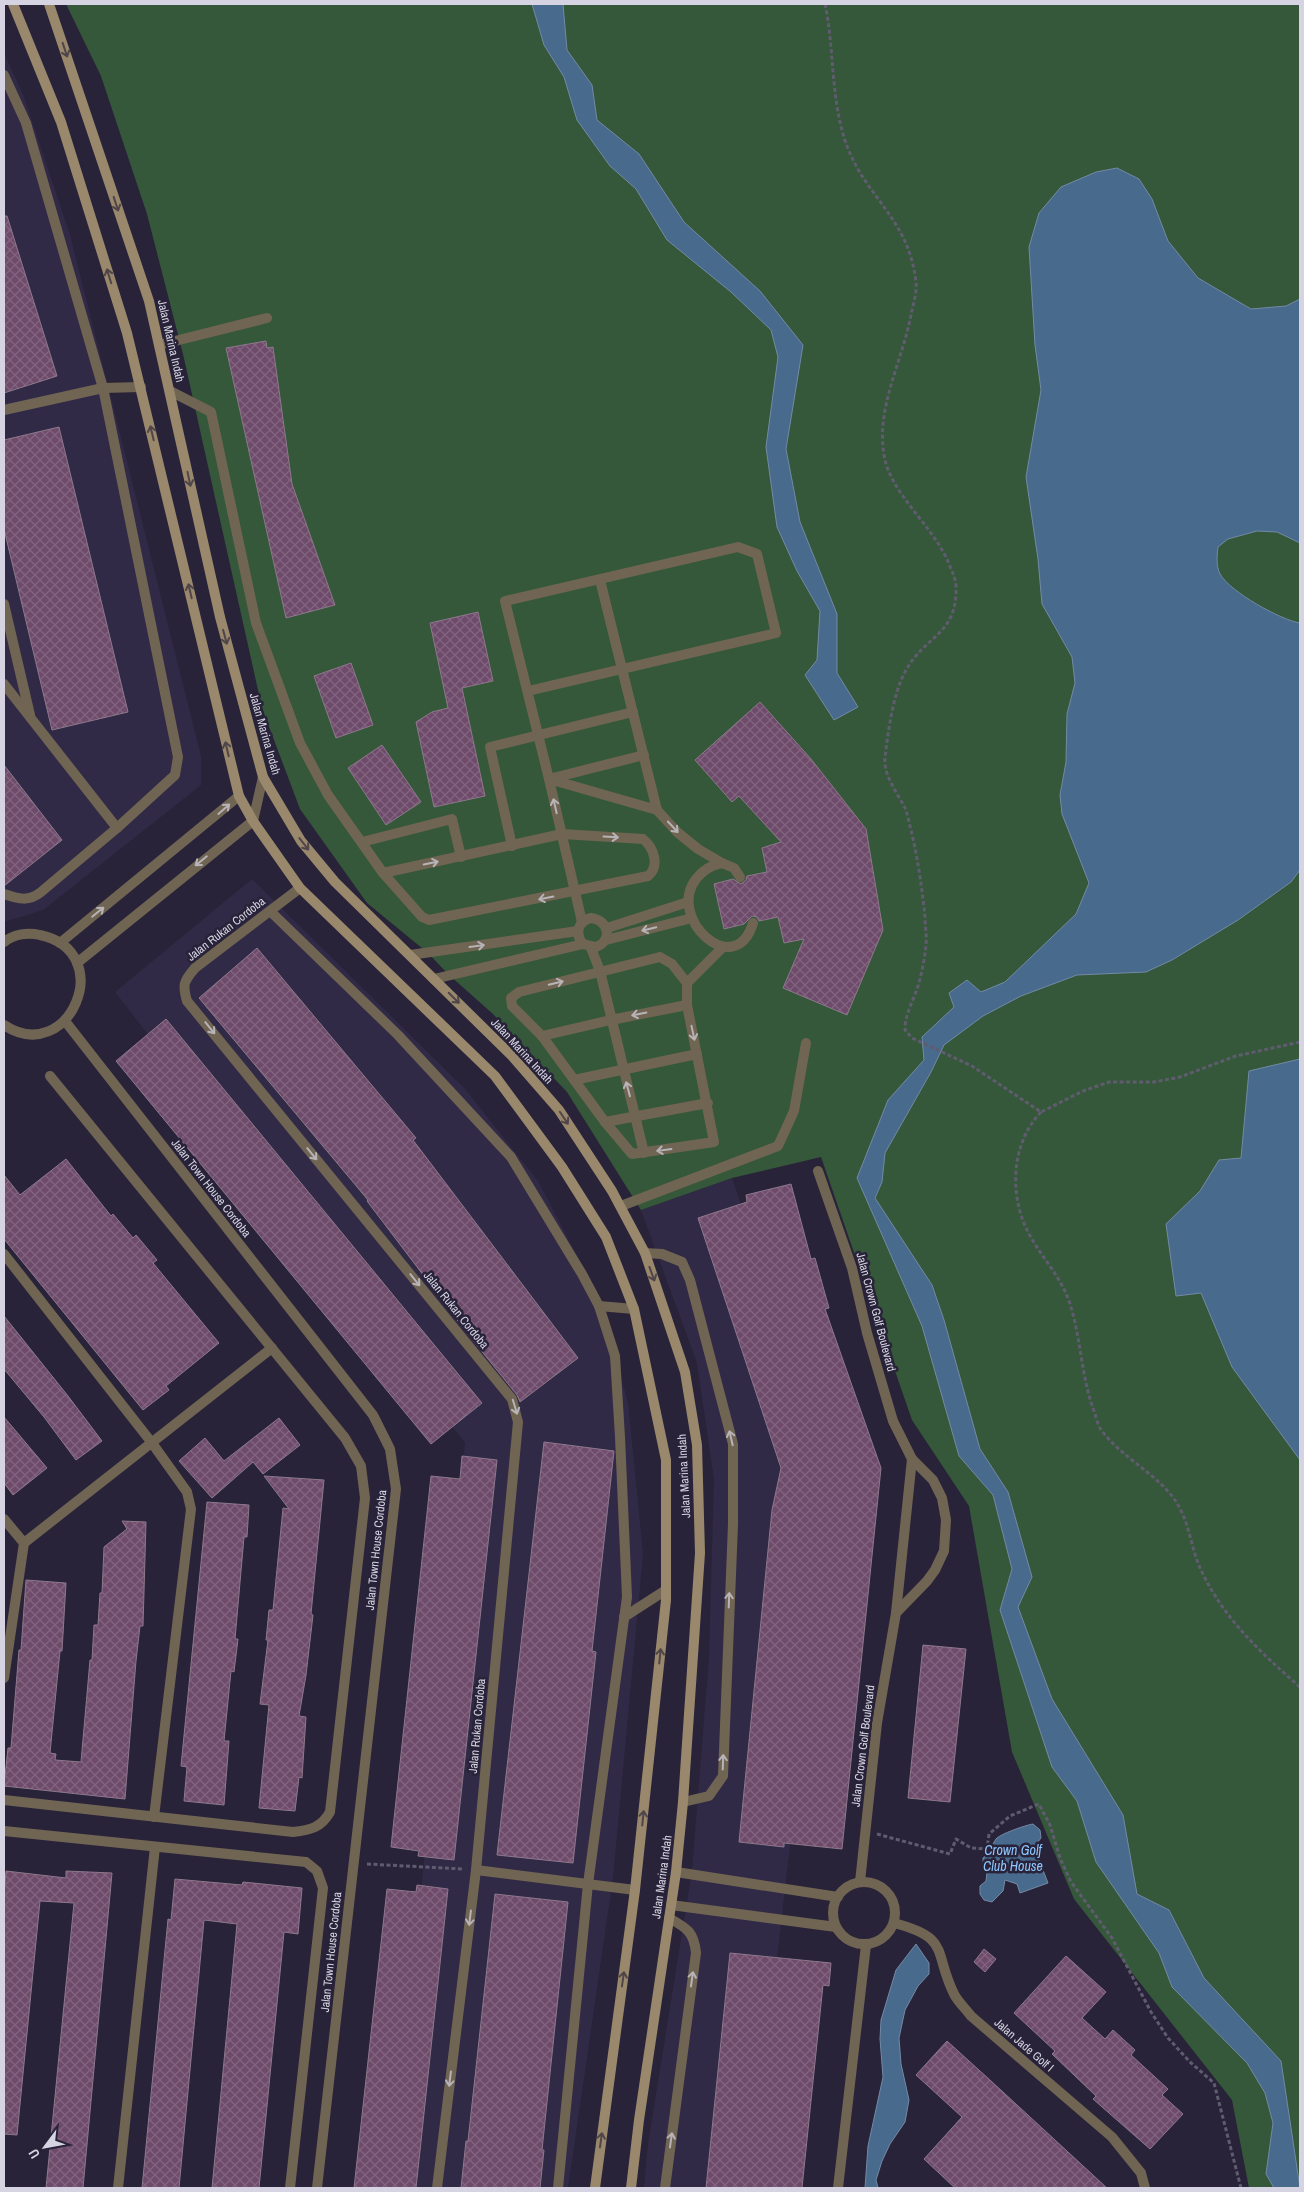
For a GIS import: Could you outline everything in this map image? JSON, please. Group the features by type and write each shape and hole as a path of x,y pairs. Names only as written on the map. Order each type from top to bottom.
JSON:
{"main road":[{"name":"Jalan Marina Indah","path":"13,4 61,122 127,333 239,796 253,820 300,888 495,1076 562,1167 606,1237 634,1309 666,1460 666,1590 634,1890 595,2188"},
{"name":"Jalan Marina Indah","path":"49,4 149,301 220,617 263,777 307,848 335,882 512,1056 558,1110 621,1206 645,1253 685,1372 696,1445 700,1553 684,1802 676,1872 639,2120 631,2188"}],"street":[{"path":"4,75 26,123 102,388 178,757 175,775 117,828 34,898 19,900 4,894"},
{"path":"159,345 267,318"},
{"path":"4,410 102,388 141,387"},
{"path":"170,391 210,412 256,623 300,743 328,796 383,873 422,917 429,920 648,876 652,872 655,859 650,844 643,839 562,834 383,873"},
{"path":"528,691 776,633 757,554 738,547 505,601 562,834 580,927 579,938 587,946 600,971 644,1153"},
{"path":"600,580 657,810 677,832 698,849 734,868 740,877"},
{"path":"4,604 31,719"},
{"path":"4,684 117,828"},
{"path":"512,846 490,747 633,712"},
{"path":"549,779 644,755"},
{"path":"77,962 253,820 263,777"},
{"path":"549,779 657,810"},
{"path":"60,943 239,796"},
{"path":"362,842 452,819 461,857"},
{"path":"722,863 710,867 698,876 691,886 688,902 692,918 706,938 714,945 723,947 738,944 744,939 752,923"},
{"name":"Jalan Rukan Cordoba","path":"300,888 195,968 186,978 183,988 188,1000 512,1399 518,1422 476,1870 437,2188"},
{"path":"607,928 688,902"},
{"path":"270,911 398,1035 511,1156 582,1274 599,1306 615,1356 627,1596 588,1884 558,2188"},
{"path":"434,979 587,946 600,946 606,940 692,918"},
{"path":"410,955 580,927 587,919 597,919 607,928"},
{"path":"606,940 607,928"},
{"path":"4,1025 20,1033 36,1034 52,1030 65,1021 75,1009 80,994 81,978 77,962 60,943 48,936 34,933 20,934 5,939"},
{"path":"687,983 723,947"},
{"path":"660,957 672,964 687,983 687,1005 714,1134 713,1143 644,1153 632,1154 629,1152 542,1036 512,1006 511,998 520,992 600,971 660,957"},
{"path":"542,1036 687,1005"},
{"name":"Jalan Town House Cordoba","path":"65,1021 373,1416 390,1449 396,1489 317,2188"},
{"path":"621,1206 778,1146 794,1111 806,1043"},
{"path":"574,1080 697,1054"},
{"path":"4,1800 293,1832 311,1830 324,1822 330,1812 366,1498 361,1466 345,1438 50,1076"},
{"path":"605,1122 636,1118 708,1103"},
{"name":"Jalan Crown Golf Boulevard","path":"818,1171 852,1268 893,1421 912,1459 933,1480 942,1498 946,1520 944,1551 927,1581 896,1613"},
{"path":"645,1253 662,1254 682,1262 690,1280 733,1444 733,1524 723,1776 709,1796 699,1800 684,1802"},
{"path":"4,1254 188,1492 192,1509 154,1817"},
{"path":"599,1306 634,1309"},
{"path":"4,1678 24,1543 272,1348"},
{"name":"Jalan Crown Golf Boulevard","path":"860,1882 877,1723 896,1613 912,1459"},
{"path":"4,1519 24,1543"},
{"path":"624,1617 666,1590"},
{"path":"4,1831 306,1862 317,1871 323,1888 290,2188"},
{"path":"118,2188 155,1847"},
{"path":"476,1870 634,1890"},
{"path":"676,1872 838,1897"},
{"path":"860,1882 872,1883 884,1889 892,1898 895,1910 894,1923 887,1935 875,1943 866,1945 847,1939 836,1927 833,1912 838,1897 847,1887 860,1882"},
{"path":"671,1905 836,1927"},
{"path":"665,2188 696,1953 694,1939 685,1927 669,1918"},
{"name":"Jalan Jade Golf I","path":"894,1923 918,1929 937,1944 955,1995 971,2016 1112,2137 1141,2173 1146,2188"},
{"path":"838,2188 866,1945"}],"path":[{"path":"825,4 830,31 839,120 847,147 859,172 889,212 905,238 913,258 916,287 908,331 888,396 882,430 884,458 895,483 943,550 956,580 956,604 946,627 914,657 904,673 896,694 884,762 889,778 907,812 922,892 926,942 919,984 905,1019 905,1030 912,1038 972,1066 1041,1112"},
{"path":"1300,1042 1236,1056 1180,1077 1154,1082 1109,1082 1083,1091 1041,1112 1032,1120 1022,1142 1016,1163 1019,1209 1028,1233 1061,1281 1070,1304 1089,1398 1100,1428 1118,1448 1156,1481 1178,1504 1200,1568 1218,1601 1247,1639 1300,1687"},
{"path":"865,1830 950,1854 956,1839 971,1848 987,1849 989,1834 1010,1816 1039,1804 1050,1825 1060,1858 1071,1882 1112,1938 1151,2012 1168,2038 1190,2062 1214,2083 1240,2188"},
{"path":"354,1864 476,1870"}],"shaded area":[{"path":"4,53 24,97 70,235 201,756 201,785 43,910 4,922"},
{"path":"252,879 465,1089 538,1181 595,1290 628,1402 643,1554 613,1878 568,2188 392,2188 465,1443 115,992"},
{"path":"732,1178 832,1476 751,2188 644,2188 648,2144 692,1871 709,1658 714,1479 697,1363 641,1210"}],"green space":[{"path":"66,4 1300,4 1300,2188 1249,2188 1232,2100 1074,1899 1012,1752 969,1506 912,1420 821,1157 732,1178 641,1210 567,1092 493,1014 448,974 428,953 367,903 300,809 262,708 183,354 147,214 101,76"}],"water":[{"path":"532,4 563,4 567,50 592,85 597,120 639,154 684,222 760,291 803,345 786,449 800,522 837,614 837,673 858,707 834,720 805,675 817,660 820,611 797,571 777,527 766,447 778,357 771,330 731,292 667,240 636,189 610,166 577,120 564,77 544,45"},
{"path":"1117,168 1139,179 1152,199 1168,241 1198,278 1251,309 1286,306 1300,299 1300,543 1277,532 1257,531 1228,539 1218,547 1217,561 1220,574 1234,589 1269,611 1300,623 1300,870 1291,882 1238,920 1172,960 1146,972 1077,975 1021,996 983,1016 944,1045 931,1072 885,1153 882,1182 875,1198 932,1285 944,1320 980,1449 1008,1492 1032,1577 1018,1607 1052,1699 1123,1815 1137,1894 1169,1910 1204,1978 1281,2061 1300,2188 1274,2188 1266,2174 1273,2123 1265,2093 1247,2063 1172,1987 1159,1953 1096,1862 1077,1801 1052,1767 1000,1610 1012,1569 993,1495 959,1456 922,1326 857,1178 888,1100 924,1060 922,1037 954,1007 949,993 967,980 981,992 1005,982 1076,914 1089,883 1062,814 1060,795 1066,762 1067,714 1075,683 1072,657 1042,604 1038,559 1026,477 1041,390 1035,345 1029,247 1039,213 1061,187 1096,172"},
{"path":"1300,1059 1300,1460 1232,1367 1201,1293 1176,1296 1166,1224 1200,1191 1219,1160 1241,1158 1249,1071"},
{"name":"Crown Golf Club House","path":"1033,1824 1040,1830 1041,1838 1034,1847 1048,1883 1020,1893 1017,1884 1005,1880 1003,1891 992,1902 984,1900 980,1894 980,1886 986,1881 987,1872 983,1866 983,1858 998,1837"},
{"path":"916,1944 929,1963 929,1974 918,1986 905,2010 899,2038 901,2064 909,2100 905,2122 890,2144 882,2161 876,2180 878,2188 865,2188 868,2146 883,2077 880,2039 881,2020 896,1970"}],"building":[{"path":"4,216 7,216 57,376 4,393"},
{"path":"266,341 267,348 273,347 292,484 335,605 286,618 226,348"},
{"path":"59,427 128,712 52,730 4,529 4,440"},
{"path":"478,612 493,681 462,688 485,796 434,807 416,722 432,712 448,708 430,623"},
{"path":"351,663 373,725 336,738 314,676"},
{"path":"760,702 811,759 866,829 883,930 847,1015 783,988 804,939 784,943 778,917 759,921 757,917 752,916 744,924 724,929 714,884 733,879 741,884 746,880 747,876 767,872 762,848 781,842 739,796 732,802 695,760"},
{"path":"382,745 421,802 386,825 348,768"},
{"path":"4,765 62,840 4,886"},
{"path":"257,948 416,1138 413,1140 578,1358 520,1402 517,1395 471,1338 368,1200 199,998"},
{"path":"166,1019 482,1403 431,1444 116,1061"},
{"path":"66,1159 111,1216 113,1214 133,1238 136,1235 157,1260 153,1263 219,1343 166,1386 169,1390 143,1410 4,1239 4,1175 20,1195"},
{"path":"791,1184 811,1259 815,1258 829,1308 825,1309 881,1468 842,1849 784,1843 784,1847 739,1842 772,1510 781,1468 698,1218 747,1202 746,1195"},
{"path":"4,1316 102,1441 76,1460 44,1417 4,1369"},
{"path":"4,1417 47,1468 13,1495 4,1483"},
{"path":"279,1418 300,1445 263,1474 253,1462 212,1498 179,1461 205,1438 224,1461"},
{"path":"544,1442 614,1451 592,1651 596,1652 573,1863 497,1855"},
{"path":"462,1456 497,1460 454,1860 418,1856 419,1851 391,1847 431,1476 460,1479"},
{"path":"264,1476 324,1480 311,1614 313,1615 299,1716 306,1717 302,1778 299,1777 295,1811 259,1808 269,1705 260,1704 268,1640 266,1640 269,1610 273,1610 283,1508 289,1509"},
{"path":"207,1502 249,1505 247,1537 244,1537 235,1639 238,1639 234,1672 231,1671 224,1741 229,1741 224,1805 184,1801 187,1767 181,1766"},
{"path":"122,1521 146,1522 143,1626 140,1626 136,1661 125,1799 4,1786 8,1748 11,1748 26,1580 66,1583 62,1651 60,1651 50,1753 56,1754 55,1760 81,1762 94,1625 98,1625 100,1593 102,1593 104,1547 127,1529"},
{"path":"923,1645 966,1649 950,1802 908,1798"},
{"path":"6,1871 66,1878 66,1871 112,1873 83,2188 46,2188 74,1903 40,1901 17,2135 4,2134 4,1894"},
{"path":"175,1879 242,1885 243,1882 302,1888 298,1934 284,1932 259,2188 212,2188 237,1924 204,1920 179,2188 142,2188 168,1919 171,1920"},
{"path":"417,1885 448,1889 416,2188 354,2188 387,1889 416,1892"},
{"path":"495,1894 568,1902 542,2150 544,2150 540,2188 461,2188 466,2141 468,2141"},
{"path":"984,1949 996,1959 985,1972 974,1962"},
{"path":"730,1953 831,1963 829,1986 823,1985 802,2188 706,2188"},
{"path":"1066,1956 1106,1992 1082,2018 1105,2039 1113,2030 1135,2050 1131,2055 1168,2089 1162,2095 1183,2114 1150,2149 1093,2099 1096,2096 1052,2054 1055,2051 1014,2013"},
{"path":"947,2041 1107,2188 955,2188 924,2159 962,2117 916,2075"}]}
